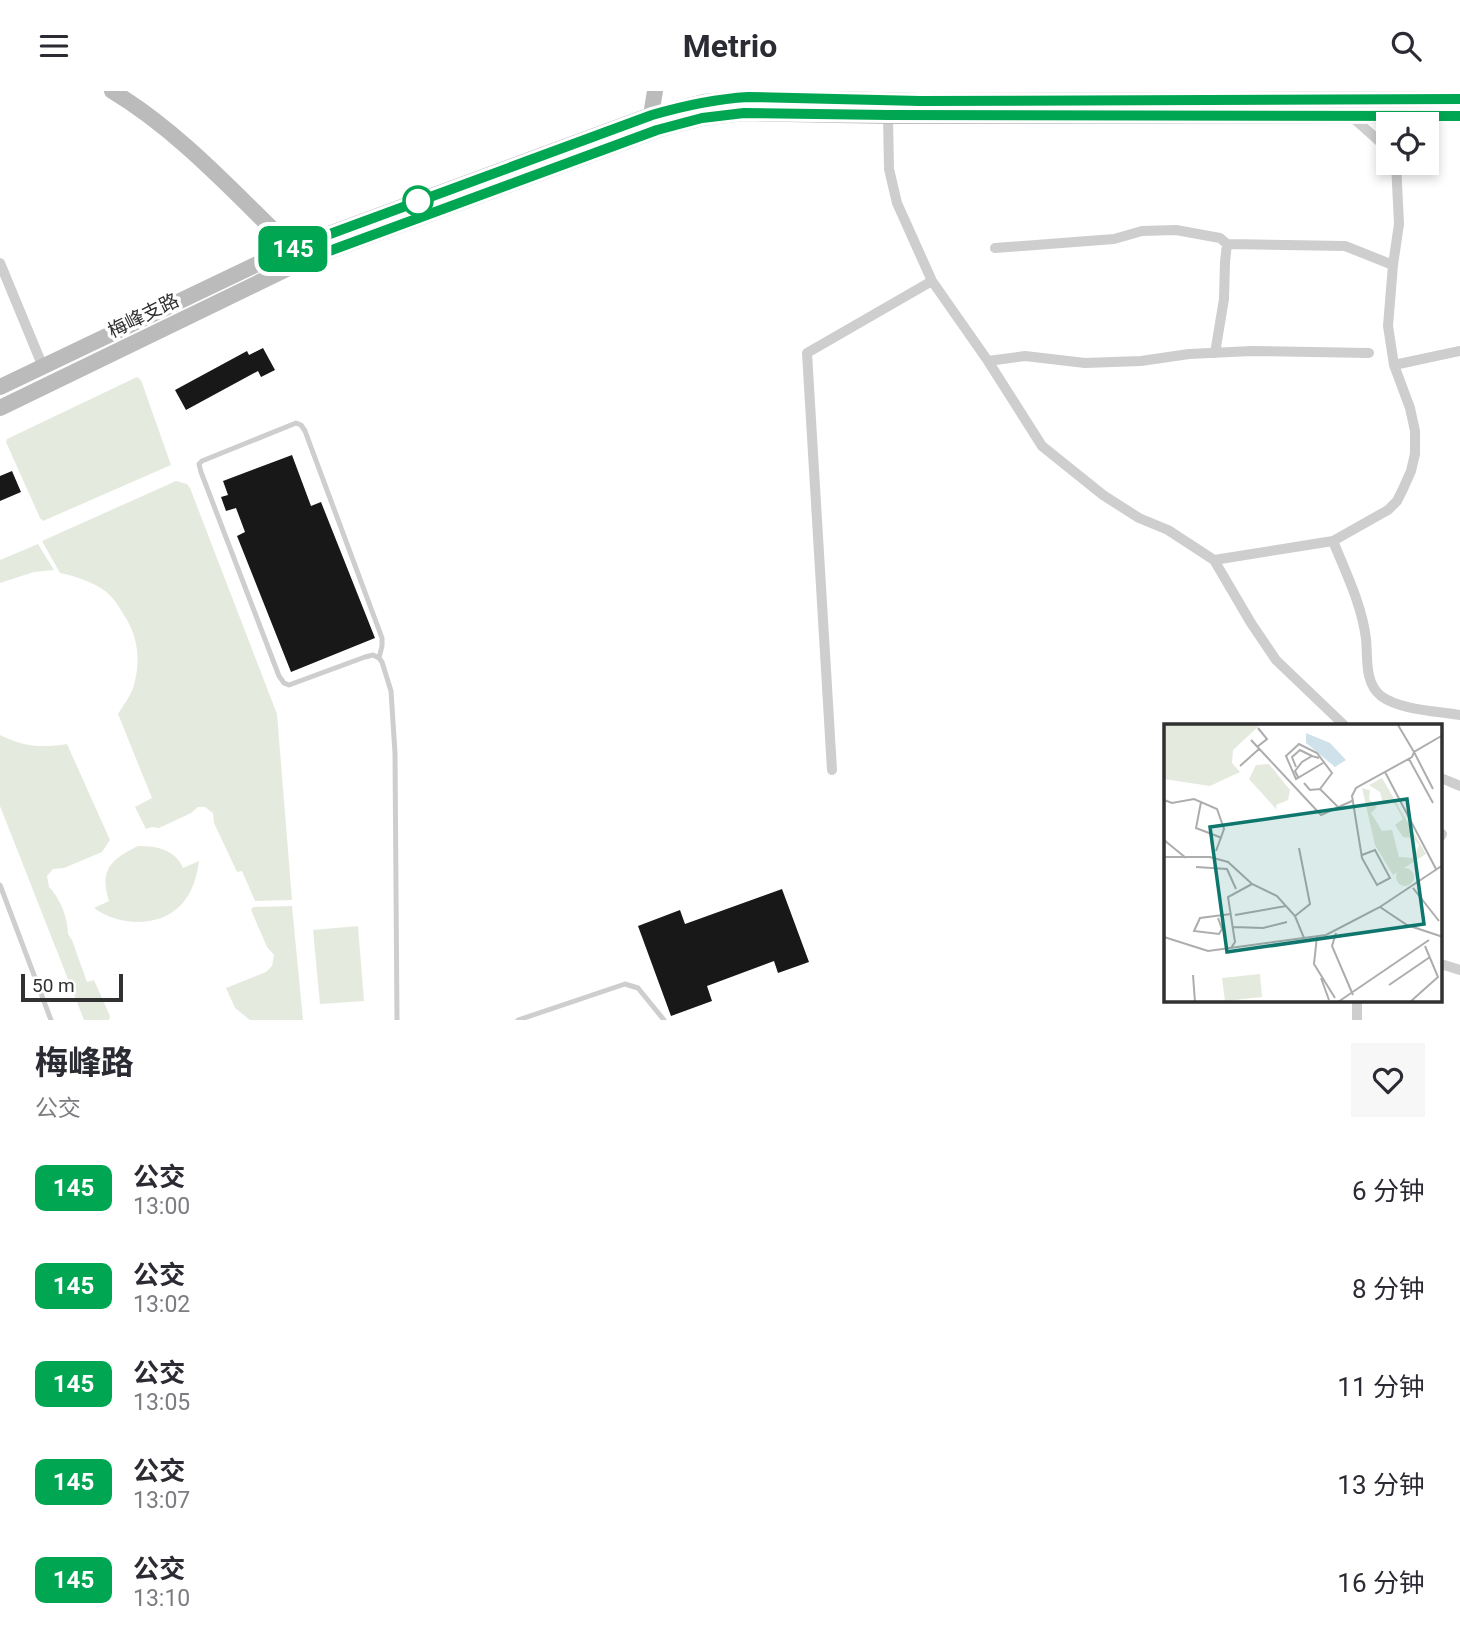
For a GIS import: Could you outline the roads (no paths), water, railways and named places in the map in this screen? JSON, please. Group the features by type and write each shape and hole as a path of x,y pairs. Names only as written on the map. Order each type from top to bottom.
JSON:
{"main road":[{"path":"112,91 168,130 305,260"},
{"path":"652,115 655,91"},
{"name":"梅峰支路","path":"0,387 292,248 652,115 727,99 794,101"},
{"path":"794,101 1460,99"},
{"path":"794,101 888,115 1376,117"},
{"name":"梅峰支路","path":"0,408 305,260 657,130 686,121 794,101"},
{"path":"1439,119 1460,116"}],"street":[{"path":"888,115 889,169 897,204 932,281 988,361 1042,446 1102,495 1139,518 1168,530 1214,560 1276,660 1343,724"},
{"path":"1352,116 1376,138"},
{"path":"1214,560 1333,541 1388,510 1397,501 1411,471 1415,454 1415,431 1407,397 1394,365 1388,326 1399,224 1397,175"},
{"path":"995,248 1114,239 1142,231 1176,230 1220,238 1227,244 1345,246 1393,265"},
{"path":"1215,353 1224,299 1227,244"},
{"path":"0,263 43,367"},
{"path":"832,770 807,353 932,281"},
{"path":"988,361 1025,356 1086,363 1141,361 1189,354 1252,351 1369,353"},
{"path":"1394,365 1460,351"},
{"path":"1333,541 1360,609 1371,684 1381,696 1405,707 1460,715"},
{"path":"1442,778 1460,786"},
{"path":"1442,964 1460,969"}],"lane":[{"path":"379,658 382,638 301,425 296,423 202,461 199,464 201,472 284,683 289,685 373,655 382,662 391,691 395,753 397,1020"},
{"path":"0,885 51,1020"},
{"path":"518,1020 625,984 638,988 664,1020"}]}
